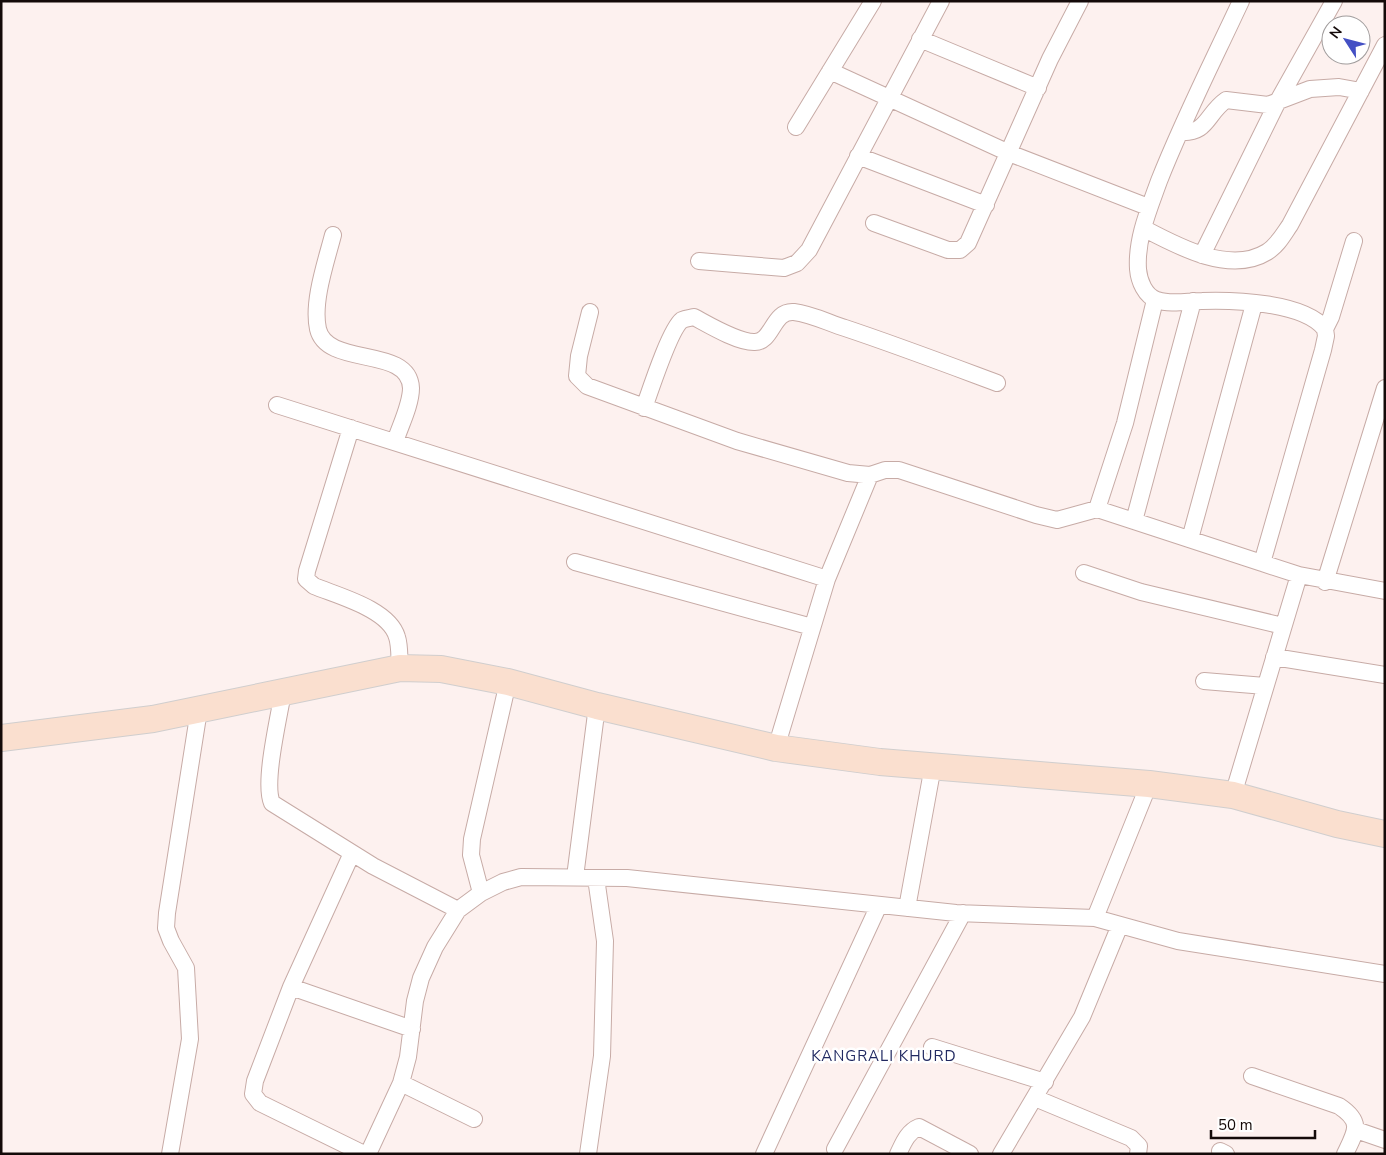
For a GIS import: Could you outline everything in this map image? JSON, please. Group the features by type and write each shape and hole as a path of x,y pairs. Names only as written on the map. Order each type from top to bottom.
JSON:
{"main road":[{"path":"1,738 153,720 400,668 441,669 508,682 597,706 776,748 933,766 1149,784 1233,795 1337,824 1385,834"}],"street":[{"path":"796,127 872,1"},
{"path":"699,261 784,268 797,263 809,250 941,1"},
{"path":"874,224 955,252 968,243 1038,88 1080,1"},
{"path":"1241,1 1180,132 1148,207 1143,228 1138,270 1145,292 1155,300 1166,302 1193,301 1268,305 1309,316 1325,329"},
{"path":"1202,255 1278,101 1334,1"},
{"path":"920,39 1038,88"},
{"path":"1143,228 1177,246 1202,255 1229,260 1249,258 1266,252 1279,242 1290,225 1385,45"},
{"path":"830,71 1009,153 1148,207"},
{"path":"1180,132 1192,133 1199,130 1226,100 1235,99 1258,105 1268,105 1310,88 1325,86 1361,91"},
{"path":"858,156 986,205"},
{"path":"333,236 320,286 318,329 323,340 331,347 388,362 401,369 407,377 411,386 409,399 395,442"},
{"path":"1262,563 1323,350 1326,336 1325,329 1331,317 1354,241"},
{"path":"1097,509 1125,423 1155,300"},
{"path":"1134,521 1193,301"},
{"path":"1190,539 1254,304"},
{"path":"590,312 579,356 577,376 587,386 737,441 848,473 870,475 885,470 899,470 1036,515 1057,520 1097,509 1299,575 1325,582 1385,591"},
{"path":"644,408 672,336 682,320 694,317 743,340 755,342 766,337 782,315 796,313 868,336 997,382"},
{"path":"1325,582 1385,388"},
{"path":"277,405 827,579"},
{"path":"351,428 306,579 314,586 378,613 389,622 397,637 400,668"},
{"path":"776,748 827,579 870,475"},
{"path":"575,562 812,627"},
{"path":"1084,573 1141,592 1283,626"},
{"path":"1233,795 1299,575"},
{"path":"1274,657 1385,675"},
{"path":"1204,681 1265,686"},
{"path":"481,893 474,869 472,839 508,682"},
{"path":"283,692 270,773 269,797 272,803 352,853 458,910"},
{"path":"575,877 597,706"},
{"path":"170,1154 190,1039 186,968 170,941 166,928 199,710"},
{"path":"907,908 933,766"},
{"path":"1095,918 1149,784"},
{"path":"352,853 291,987 255,1081 253,1094 260,1103 364,1154"},
{"path":"368,1154 401,1083 408,1057 421,978 435,947 458,910 481,893 503,882 521,877 627,878 879,906 963,913 1095,918 1178,941 1385,974"},
{"path":"588,1154 602,1056 605,941 596,878"},
{"path":"764,1154 879,906"},
{"path":"835,1149 963,913"},
{"path":"1001,1154 1036,1098 1082,1017 1120,925"},
{"path":"291,987 412,1029"},
{"path":"932,1047 1045,1082"},
{"path":"1252,1076 1339,1106 1354,1118 1356,1130 1346,1154"},
{"path":"401,1083 474,1119"},
{"path":"1036,1098 1131,1138 1139,1146 1138,1154"},
{"path":"898,1154 907,1136 913,1129 919,1127 970,1154"},
{"path":"1356,1130 1385,1140"}],"district":[{"name":"KANGRALI KHURD","path":"884,1056"}]}
